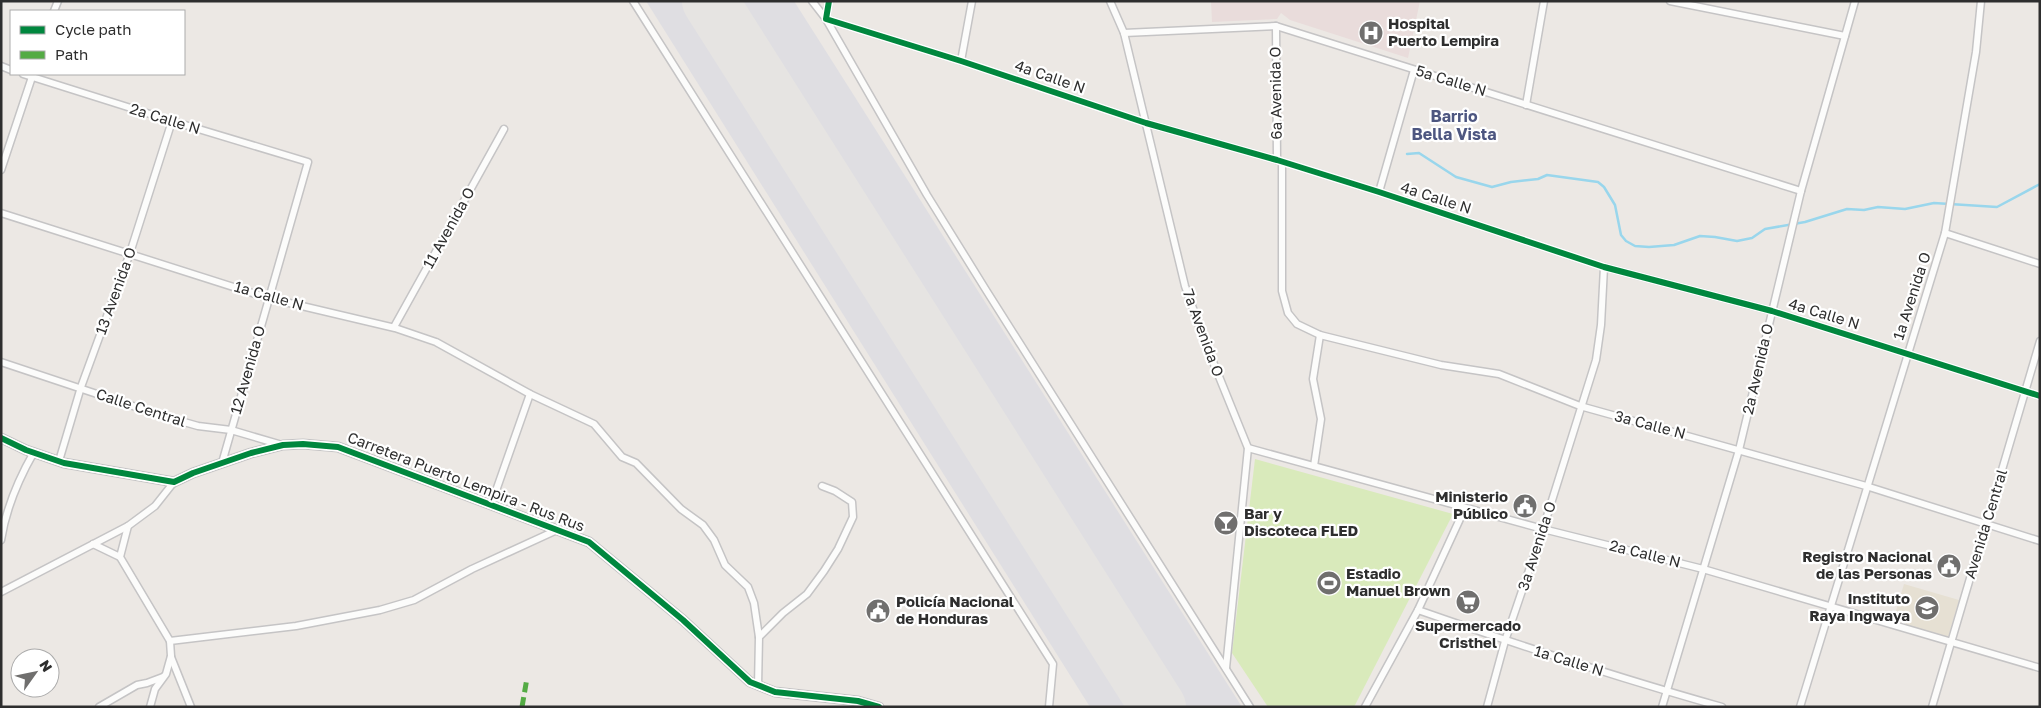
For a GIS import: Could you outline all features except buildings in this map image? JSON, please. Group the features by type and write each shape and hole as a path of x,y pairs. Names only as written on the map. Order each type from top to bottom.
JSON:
{"street":[{"path":"633,1 1053,664 1049,707"},
{"path":"812,1 826,19 981,282 1250,707"},
{"path":"826,19 829,1"},
{"path":"961,61 972,1"},
{"name":"7a Avenida O","path":"1110,1 1124,33 1185,286 1205,342 1248,448 1226,668"},
{"path":"1526,105 1544,1"},
{"path":"1670,1 1845,36"},
{"name":"2a Avenida O","path":"1662,707 1738,450 1801,191 1855,1"},
{"name":"1a Avenida O","path":"1800,707 1866,486 1945,233 1976,52 1981,1"},
{"name":"4a Calle N","path":"826,19 961,61 1146,124 1280,161 1379,192 1604,267 1772,311 2040,396"},
{"name":"5a Calle N","path":"1124,33 1276,26 1801,191"},
{"name":"6a Avenida O","path":"1276,26 1282,291"},
{"path":"1379,192 1414,70"},
{"path":"1,170 33,75"},
{"name":"2a Calle N","path":"33,75 172,121 308,162"},
{"name":"13 Avenida O","path":"59,461 81,387 130,253 172,121"},
{"name":"11 Avenida O","path":"394,327 504,129"},
{"name":"12 Avenida O","path":"222,463 308,162"},
{"name":"1a Calle N","path":"1,213 268,298 394,327 436,342 530,394 594,424 622,457 636,463 681,509 703,525 714,540 725,565 748,587 754,603 759,637 758,686"},
{"path":"1945,233 2040,264"},
{"name":"3a Avenida O","path":"1486,707 1505,641 1543,529 1580,406 1596,360 1601,326 1604,267"},
{"name":"3a Calle N","path":"1282,291 1288,313 1292,319 1297,324 1320,336 1441,365 1499,374 1580,406 1866,486 2040,541"},
{"path":"1314,466 1321,419 1313,379 1320,336"},
{"name":"Avenida Central","path":"1932,707 2040,341"},
{"name":"Calle Central","path":"1,362 81,387 163,416 198,426 231,430 283,445"},
{"path":"491,505 530,394"},
{"path":"1,438 59,461 174,482 155,506 128,526 1,592"},
{"name":"Carretera Puerto Lempira - Rus Rus","path":"174,482 222,463 283,445 303,444 338,447 589,542 684,620 750,682 758,686 775,692 858,701 879,707"},
{"name":"2a Calle N","path":"1248,448 1543,529 1703,569 2040,668"},
{"path":"1,540 10,503 19,479 34,452"},
{"path":"759,637 783,613 807,594 838,549 853,517 852,502 835,491 822,486"},
{"path":"1365,707 1418,610 1466,508"},
{"path":"120,557 128,526"},
{"path":"170,641 296,626 380,610 414,600 557,530"},
{"path":"92,544 120,557 170,641 171,656 191,707"},
{"name":"1a Calle N","path":"1418,610 1505,641 1667,692 1722,707"},
{"path":"150,707 155,689 165,676 171,656"},
{"path":"99,707 137,685 146,684 165,676"}],"shaded area":[{"path":"646,1 794,1 1242,707 1090,707"},
{"name":"Hospital Puerto Lempira","path":"1211,1 1420,1 1408,58 1290,20 1281,13 1277,19 1212,22"},
{"name":"Instituto Raya Ingwaya","path":"1904,584 1959,600 1948,637 1893,621"}],"green space":[{"name":"Estadio Manuel Brown","path":"1255,459 1453,514 1354,707 1268,707 1232,653"}],"waterway":[{"path":"1407,154 1419,153 1456,177 1492,187 1511,182 1538,179 1547,175 1598,182 1604,187 1615,205 1621,235 1626,241 1635,246 1649,247 1674,245 1700,236 1737,241 1752,238 1765,229 1805,222 1847,209 1864,210 1878,207 1905,209 1934,203 1997,207 2040,184"}],"runway":[{"path":"710,1 1158,707"}],"marked path":[{"path":"522,707 527,678"}],"cycle path":[{"path":"829,1 826,19 961,61 1146,123 1277,160 1379,192 1604,267 1772,311 2040,396"},
{"path":"1,438 26,450 64,463 174,482 193,473 251,453 283,445 303,444 338,447 589,542 683,620 750,682 775,692 858,701 879,707"}],"place":[{"name":"Hospital Puerto Lempira","path":"1371,33"},
{"name":"Ministerio Público","path":"1525,506"},
{"name":"Bar y Discoteca FLED","path":"1226,523"},
{"name":"Registro Nacional de las Personas","path":"1949,566"},
{"name":"Estadio Manuel Brown","path":"1329,583"},
{"name":"Supermercado Cristhel","path":"1468,602"},
{"name":"Instituto Raya Ingwaya","path":"1927,608"},
{"name":"Policía Nacional de Honduras","path":"878,611"}],"district":[{"name":"Barrio Bella Vista","path":"1454,125"}]}
